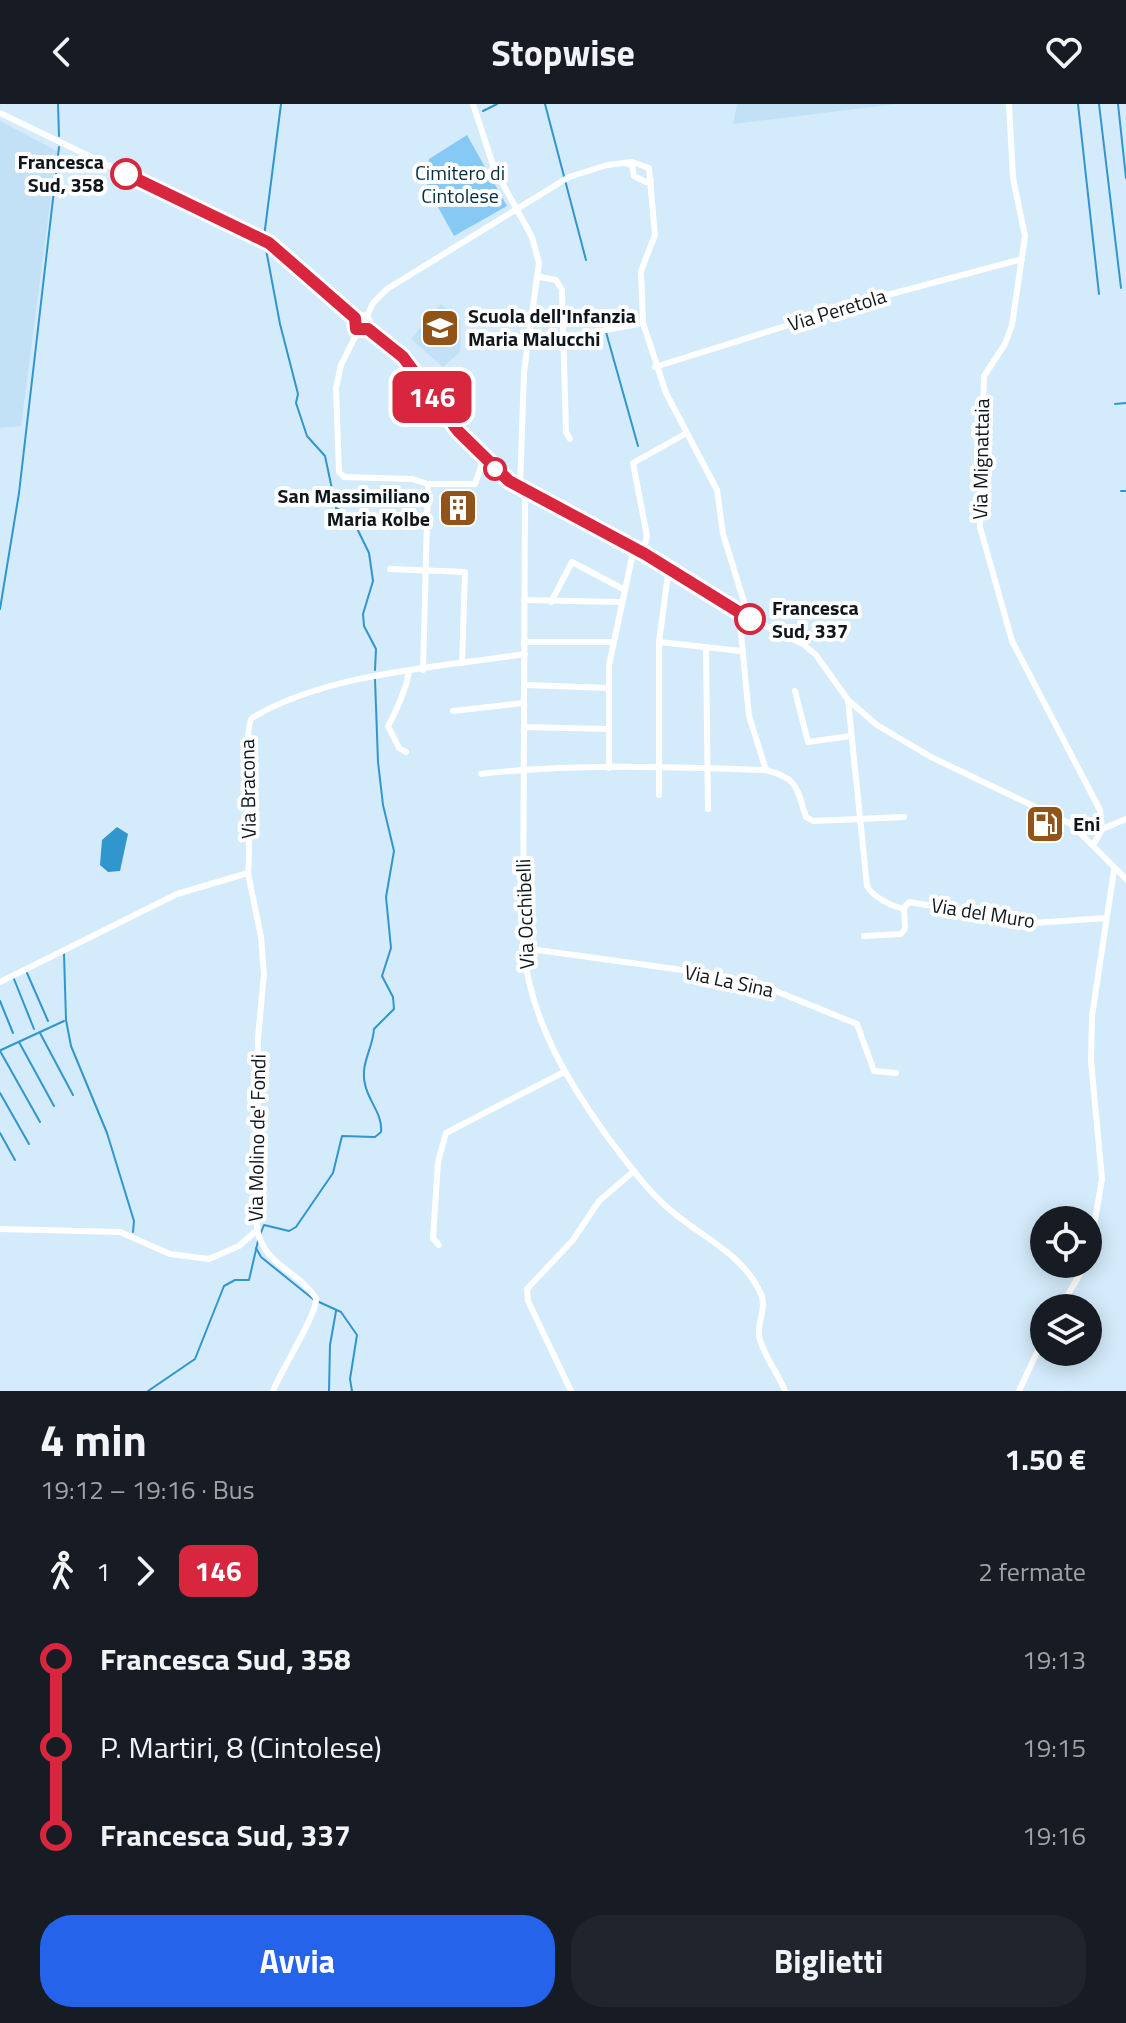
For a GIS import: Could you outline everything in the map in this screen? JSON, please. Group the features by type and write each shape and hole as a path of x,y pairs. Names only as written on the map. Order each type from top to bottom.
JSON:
{"street":[{"path":"473,104 494,168 537,250 540,277 556,280 562,290 566,337 566,432 570,439"},
{"name":"Via Mignattaia","path":"1009,104 1013,178 1025,226 1017,306 1008,337 984,376 980,527 1012,641 1100,810 1102,829"},
{"path":"0,113 259,237 355,318"},
{"path":"625,163 632,165 634,176 646,182 651,180"},
{"path":"749,618 723,534 717,490 685,434 655,367 643,323 639,285 655,235 649,168 625,163 602,165 566,178 387,289 373,303 367,316 368,329 403,357 458,431 484,458 523,489 669,567 739,613 749,618 803,644 816,655 848,700 877,725 913,747 1057,816 1094,844 1114,870 1126,879"},
{"name":"Via Peretola","path":"655,367 865,301 1022,259"},
{"name":"Via Occhibelli","path":"540,277 524,372 523,489 523,948 539,1024 564,1072 634,1171 667,1208 730,1255 760,1294 763,1306 760,1339 785,1391"},
{"path":"355,318 367,316"},
{"path":"355,318 354,325 358,331"},
{"path":"530,341 537,343 643,323"},
{"path":"358,331 368,329"},
{"path":"358,331 341,365 336,388 339,472 344,477 412,479 428,484 475,484 484,458"},
{"path":"643,553 647,536 633,463 685,434"},
{"path":"423,670 428,484"},
{"path":"609,768 609,688 614,642 620,602 634,548"},
{"path":"551,602 572,562 623,589"},
{"path":"659,795 659,642 669,567"},
{"path":"390,569 465,572 462,663"},
{"path":"524,600 620,602"},
{"path":"739,613 749,716 766,770"},
{"path":"524,642 614,642"},
{"path":"659,642 741,651"},
{"path":"706,647 708,809"},
{"name":"Via Bracona","path":"248,873 248,722 287,701 371,675 525,654"},
{"path":"406,752 399,748 388,726 398,698 407,686 409,670"},
{"path":"525,685 609,688"},
{"path":"795,691 808,742 851,736"},
{"name":"Via del Muro","path":"848,700 869,890 894,908 904,908 909,902 956,907 1034,923 1106,918"},
{"path":"453,711 524,703"},
{"path":"524,727 609,729"},
{"path":"481,774 523,769 766,770 789,776 796,784 806,817 813,821 904,817"},
{"path":"1094,844 1102,829 1126,819"},
{"path":"1097,1206 1102,1179 1091,1048 1114,870"},
{"path":"0,982 177,894 248,873"},
{"name":"Via Molino de' Fondi","path":"0,1229 120,1232 170,1254 209,1259 239,1246 257,1230 258,1038 264,974 261,937 248,873"},
{"path":"864,936 901,934 905,929 904,908"},
{"name":"Via La Sina","path":"523,948 704,973 785,993 857,1024 874,1071 896,1073"},
{"path":"439,1245 433,1238 438,1162 446,1133 564,1072"},
{"path":"571,1391 528,1301 527,1289 573,1240 599,1201 634,1171"},
{"path":"257,1230 266,1255 298,1276 316,1298 316,1312 299,1335 273,1391"},
{"path":"1019,1391 1031,1366"}],"shaded area":[{"path":"737,104 897,104 733,124"},
{"path":"0,121 57,151 21,426 0,428"},
{"name":"Scuola dell'Infanzia Maria Malucchi","path":"441,304 460,320 461,341 460,352 443,367 411,339"},
{"path":"117,827 128,834 120,871 108,872 100,865 102,840"}],"green space":[{"name":"Cimitero di Cintolese","path":"467,135 507,206 454,236 427,187 429,159"}],"waterway":[{"path":"58,104 59,136"},
{"path":"264,237 281,104"},
{"path":"483,111 497,104"},
{"path":"545,104 586,260"},
{"path":"1078,104 1099,294"},
{"path":"1099,104 1121,288"},
{"path":"1118,104 1126,178"},
{"path":"0,609 19,493 59,147"},
{"path":"265,244 280,324 298,394 296,403 307,436 325,456 336,508 351,516 369,553 373,581 363,614 364,626 376,649 375,670"},
{"path":"606,332 638,446"},
{"path":"1115,404 1126,403"},
{"path":"1121,491 1126,491"},
{"path":"260,1235 264,1225 289,1231 296,1227 333,1173 342,1136 375,1137 381,1132 380,1119 367,1090 364,1070 374,1029 394,1009 393,997 382,976 391,948 386,897 394,851 383,805 378,762 375,679"},
{"path":"64,954 66,1020 71,1046 107,1133 134,1221 133,1232"},
{"path":"27,973 48,1021"},
{"path":"14,979 34,1029"},
{"path":"0,1001 13,1033"},
{"path":"1,1050 64,1021"},
{"path":"40,1033 73,1095"},
{"path":"19,1042 54,1106"},
{"path":"0,1051 40,1122"},
{"path":"0,1093 29,1144"},
{"path":"0,1133 15,1160"},
{"path":"148,1391 195,1359 224,1286 235,1280 249,1280 258,1241"},
{"path":"256,1248 261,1257 313,1299"},
{"path":"319,1302 341,1312 357,1335 350,1379 352,1391"},
{"path":"329,1391 330,1345 336,1311"}],"bus line":[{"name":"146","path":"126,174 269,243 355,318 353,323 356,329 368,329 395,349 412,367 458,431 509,481 669,567 726,607 750,619"}],"place":[{"name":"Francesca Sud, 358","path":"126,174"},
{"name":"Scuola dell'Infanzia Maria Malucchi","path":"440,328"},
{"name":"San Massimiliano Maria Kolbe","path":"458,508"},
{"name":"Francesca Sud, 337","path":"750,619"},
{"name":"Eni","path":"1045,824"}]}
